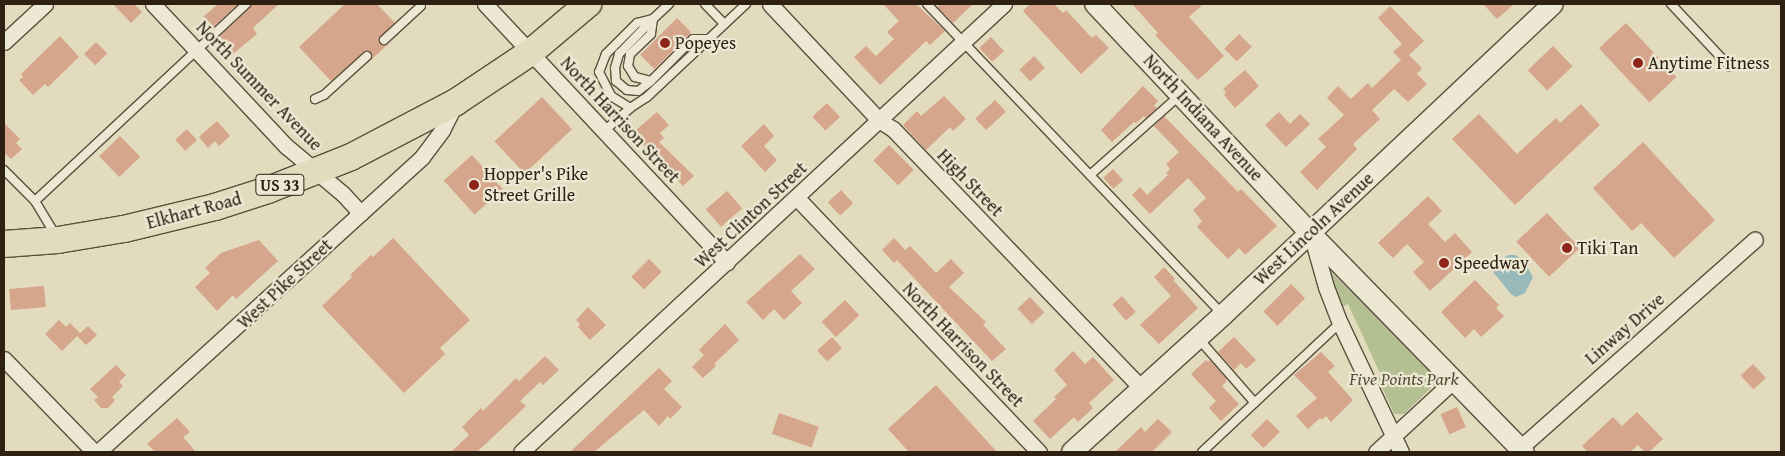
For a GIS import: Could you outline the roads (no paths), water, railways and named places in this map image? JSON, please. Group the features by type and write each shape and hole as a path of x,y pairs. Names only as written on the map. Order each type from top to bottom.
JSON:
{"highway":[{"name":"US 33","path":"531,52 588,4"},
{"name":"Elkhart Road","path":"4,244 58,240 124,229 215,207 268,190 351,157 456,102 531,52"}],"street":[{"path":"4,42 45,4"},
{"name":"North Summer Avenue","path":"153,4 286,146 343,194 361,213"},
{"name":"North Harrison Street","path":"485,4 727,263"},
{"name":"High Street","path":"770,4 880,121 893,130 1142,390"},
{"name":"West Clinton Street","path":"521,452 727,263 1004,4"},
{"name":"North Indiana Avenue","path":"1095,4 1310,233 1455,379 1522,450"},
{"name":"West Lincoln Avenue","path":"1072,452 1223,315 1552,4"},
{"name":"West Pike Street","path":"98,452 422,157 442,130 456,102"},
{"name":"North Harrison Street","path":"797,198 1039,452"},
{"path":"1310,233 1326,288 1340,323 1401,452"},
{"name":"Linway Drive","path":"1522,450 1755,239"},
{"path":"4,359 94,452"},
{"path":"1376,452 1455,379"}],"lane":[{"path":"35,201 246,4"},
{"path":"669,4 619,54 615,68 616,80 627,90 638,91 651,81 693,40 708,39"},
{"path":"705,4 724,24"},
{"path":"604,131 630,108 647,97 746,4"},
{"path":"927,4 1223,315"},
{"path":"1671,4 1730,66"},
{"path":"384,40 421,6"},
{"path":"651,81 634,77 628,66 630,54 651,34 653,20"},
{"path":"630,108 611,96 599,72 606,54 624,36 637,24 653,20"},
{"path":"315,99 324,95 366,56"},
{"path":"1090,175 1180,95"},
{"path":"4,170 35,201 58,240"},
{"path":"1202,452 1340,323"},
{"path":"1198,338 1255,403"}],"water":[{"path":"1508,255 1515,255 1523,260 1533,277 1525,293 1516,297 1511,294 1493,272 1494,266"}],"place":[{"name":"Popeyes","path":"665,43"},
{"name":"Anytime Fitness","path":"1638,63"},
{"name":"Hopper's Pike Street Grille","path":"474,185"},
{"name":"Tiki Tan","path":"1567,248"},
{"name":"Speedway","path":"1444,263"}],"park label":[{"name":"Five Points Park","path":"1404,379"}]}
